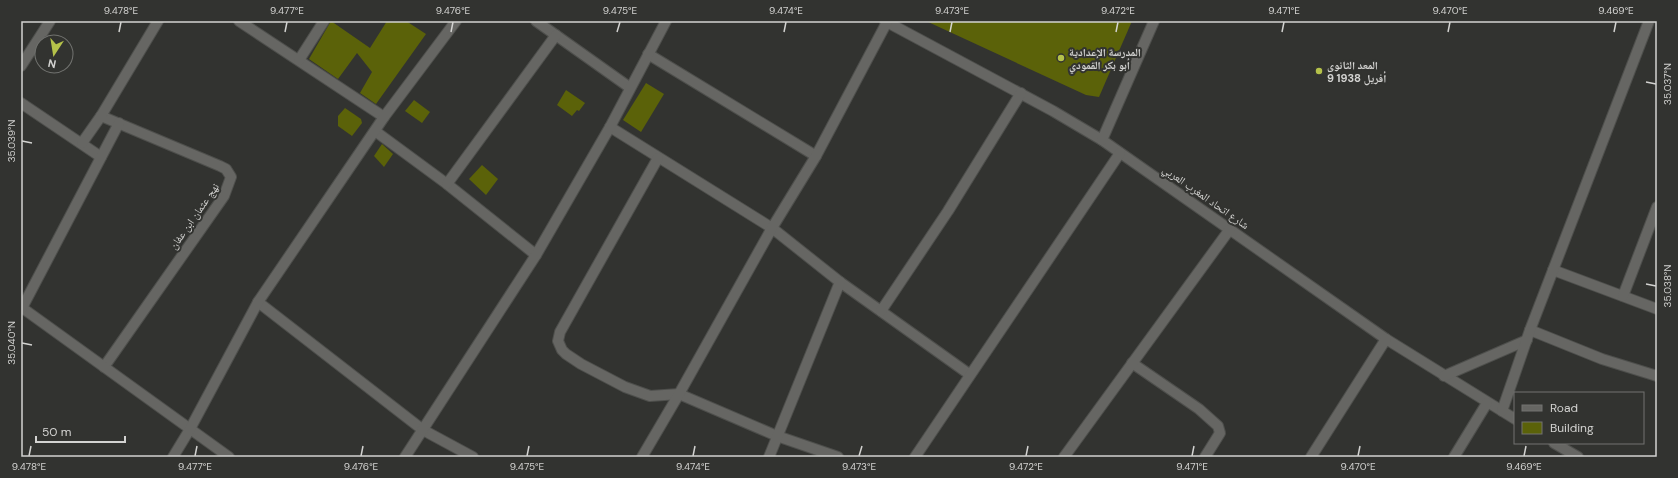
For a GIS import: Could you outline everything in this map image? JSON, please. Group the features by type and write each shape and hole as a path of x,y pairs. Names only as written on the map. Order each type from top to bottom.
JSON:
{"street":[{"path":"21,66 50,21"},
{"path":"82,143 101,116 158,21"},
{"path":"239,21 384,117"},
{"path":"299,60 324,21"},
{"path":"173,457 190,429 258,302 384,117 456,21"},
{"path":"536,21 629,87"},
{"path":"405,457 536,255 610,127 629,87 666,21"},
{"path":"642,457 772,228 816,156 886,21"},
{"name":"شارع اتحاد المغرب العربي","path":"886,21 1021,93 1102,140 1386,339 1514,418"},
{"path":"1102,140 1154,21"},
{"path":"1502,411 1530,330 1649,21"},
{"path":"447,184 556,35"},
{"path":"648,54 816,156"},
{"path":"881,311 948,211 1021,93"},
{"path":"21,103 101,157"},
{"name":"نهج عثمان ابن عفان","path":"101,116 220,166 226,169 231,177 224,196 104,367"},
{"path":"119,124 21,308 229,457"},
{"path":"610,127 772,228 840,282 969,374"},
{"path":"375,131 447,184 536,255"},
{"path":"915,457 969,374 1120,153"},
{"path":"658,158 563,326 558,341 562,350 581,364 625,387 650,396 679,394 777,436 838,457"},
{"path":"1624,296 1657,207"},
{"path":"1064,457 1230,229"},
{"path":"1553,270 1657,309"},
{"path":"769,457 840,282"},
{"path":"258,302 423,430 473,457"},
{"path":"1530,330 1602,359 1657,376"},
{"path":"1311,457 1386,339"},
{"path":"1444,376 1527,340"},
{"path":"1132,363 1199,409 1218,426 1220,431 1219,436 1205,457"},
{"path":"1454,457 1487,403"},
{"path":"1556,444 1578,457"}],"building":[{"path":"331,21 370,48 387,21 406,21 426,34 376,104 360,93 372,72 357,53 338,79 309,59"},
{"name":"المدرسة الإعدادية أبو بكر القمودي","path":"926,21 1132,21 1099,97 1086,95"},
{"path":"646,83 664,94 641,132 623,120"},
{"path":"566,90 585,103 579,111 577,110 572,116 557,105"},
{"path":"414,100 430,112 422,123 405,111"},
{"path":"345,108 361,119 362,123 352,136 338,126 338,116"},
{"path":"382,144 393,154 384,167 374,156"},
{"path":"482,165 498,179 486,195 469,179"}],"place":[{"name":"المدرسة الإعدادية أبو بكر القمودي","path":"1061,58"},
{"name":"المعد الثانوي 9 أفريل 1938","path":"1319,71"}]}
